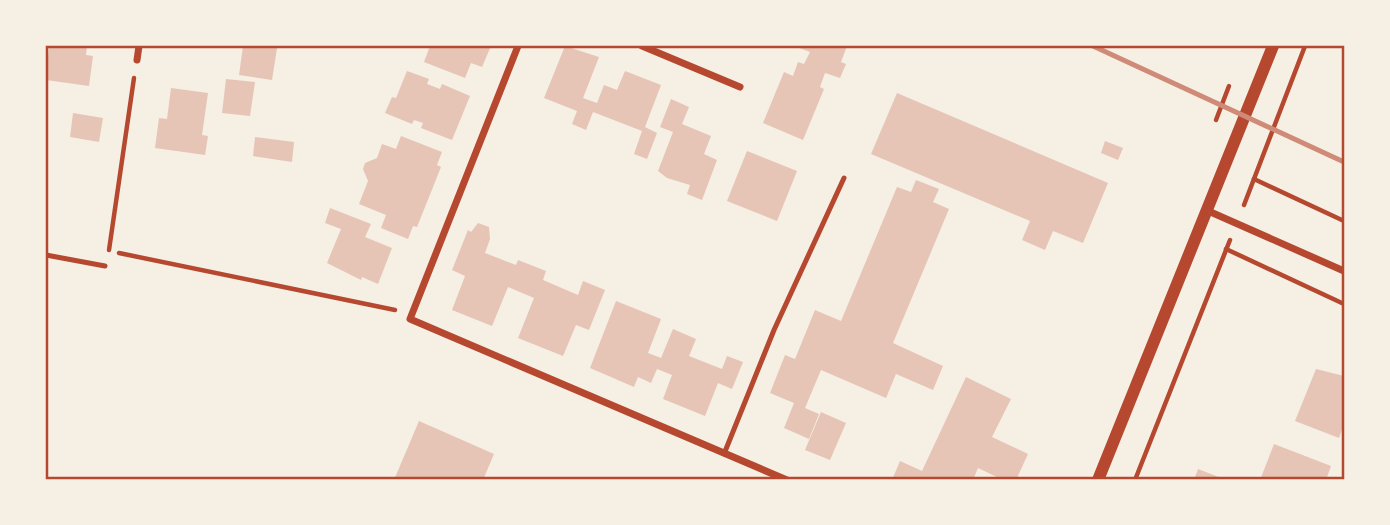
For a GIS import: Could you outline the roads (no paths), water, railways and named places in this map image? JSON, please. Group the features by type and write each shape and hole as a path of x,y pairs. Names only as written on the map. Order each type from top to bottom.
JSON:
{"street":[{"path":"136,60 139,46"},
{"path":"518,46 410,319 787,480"},
{"path":"642,46 740,86"},
{"path":"1098,480 1273,46"},
{"path":"1206,210 1345,271"}],"lane":[{"path":"724,454 774,330 844,178"},
{"path":"46,255 105,266"}],"railway":[{"path":"1093,46 1344,162"}]}
